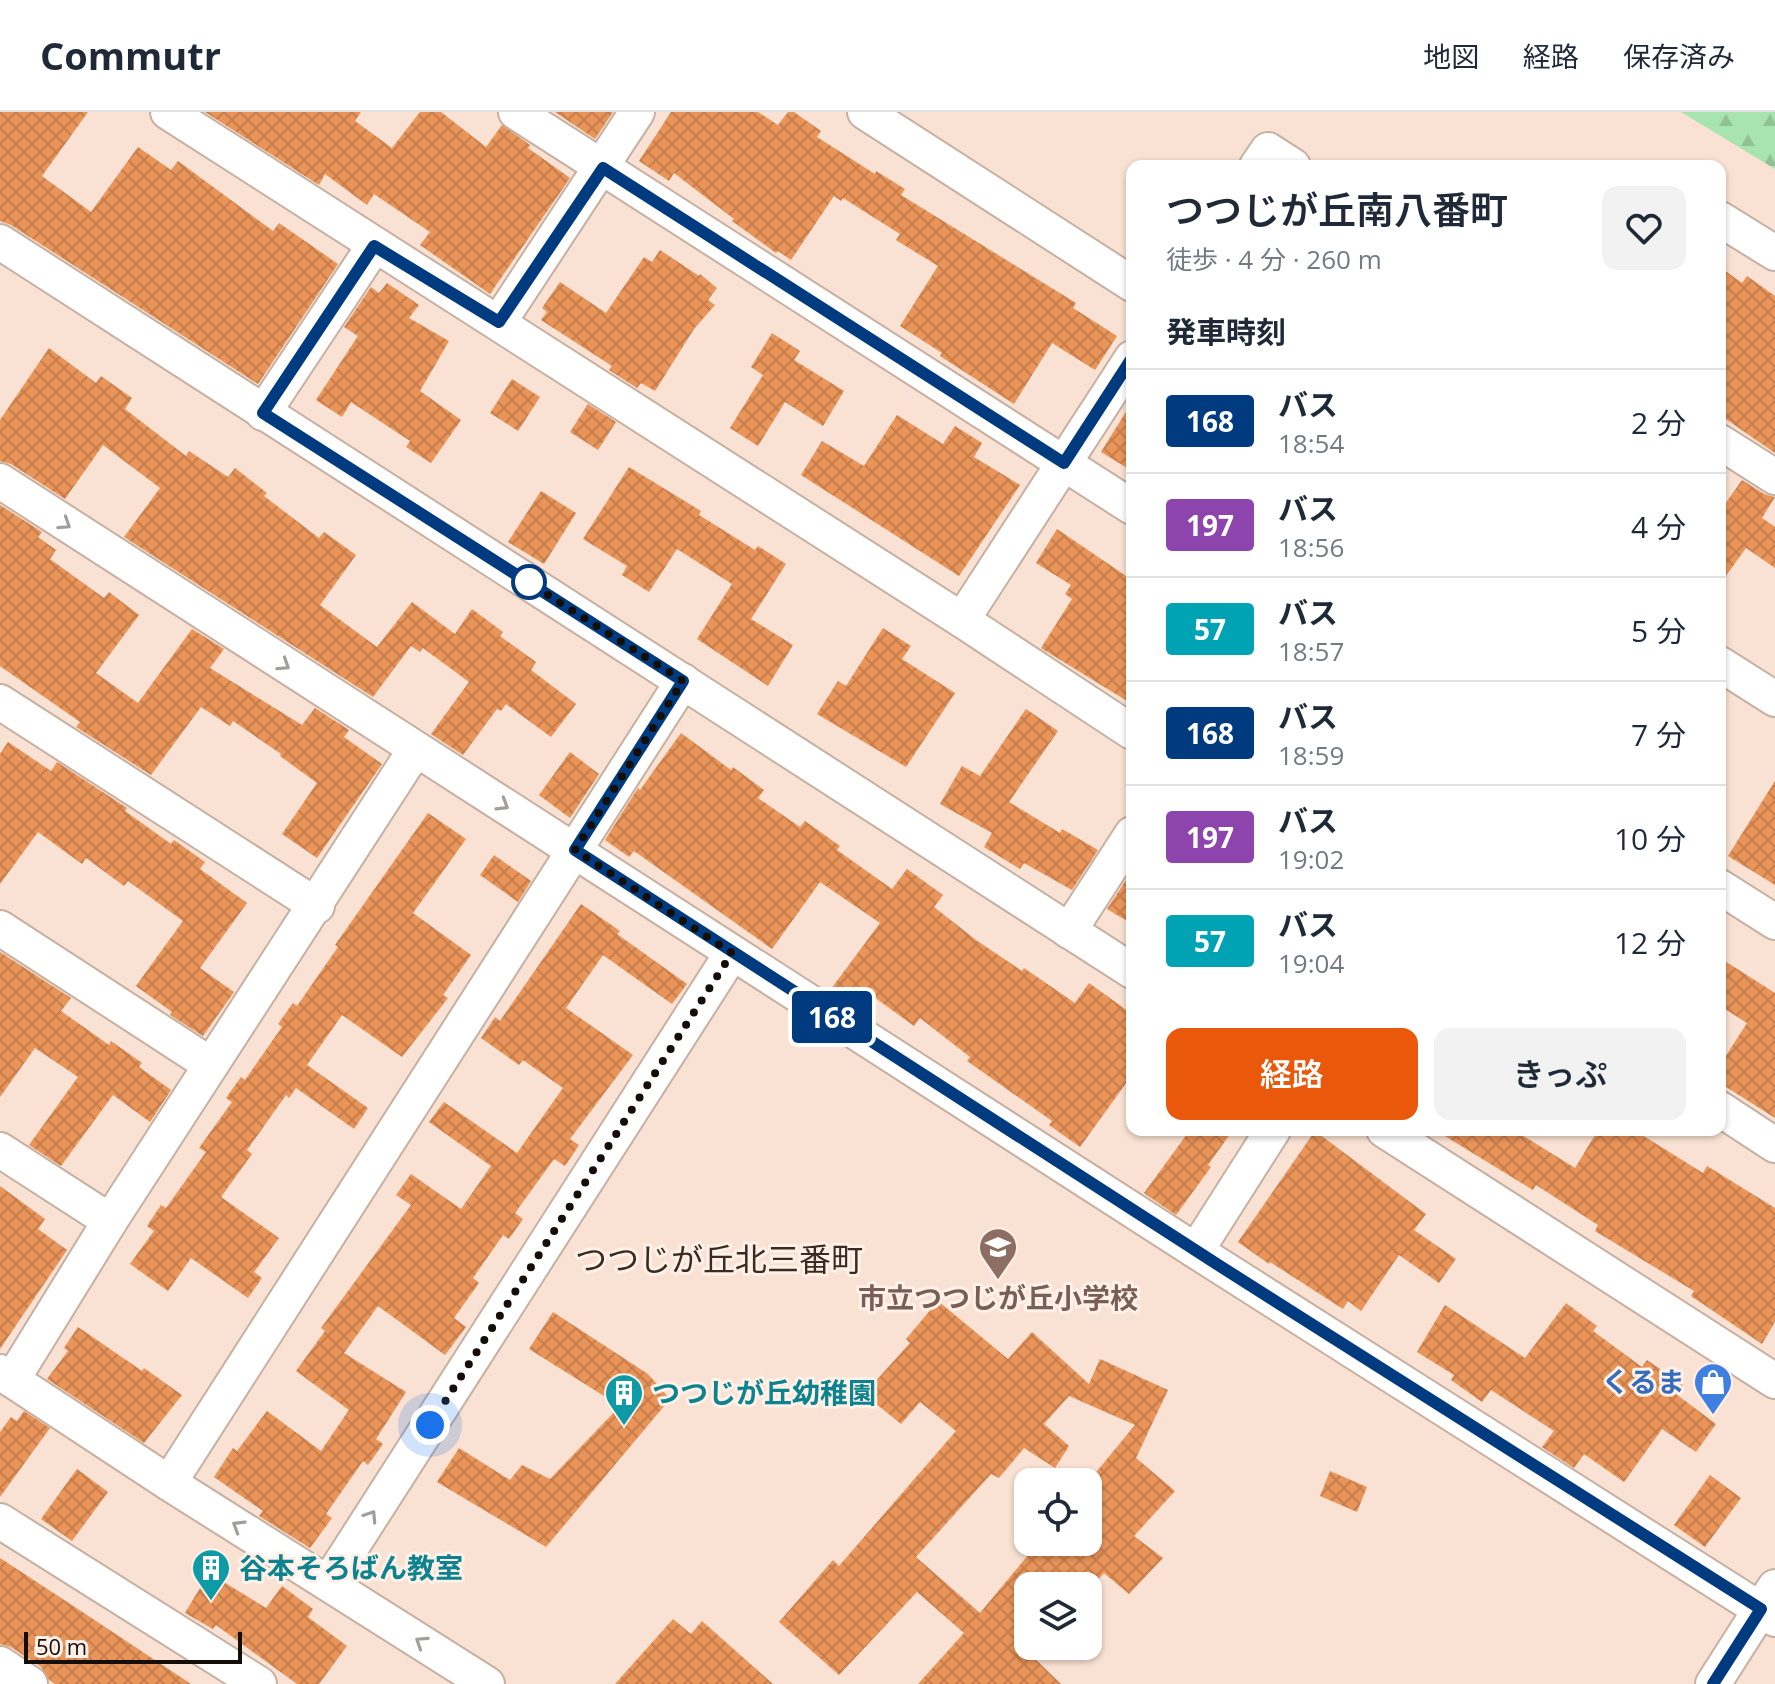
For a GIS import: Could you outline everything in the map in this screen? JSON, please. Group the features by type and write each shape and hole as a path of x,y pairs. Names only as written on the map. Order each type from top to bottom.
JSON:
{"street":[{"path":"168,112 1126,728"},
{"path":"516,112 1126,503"},
{"path":"499,322 637,112"},
{"path":"865,112 1126,280"},
{"path":"1261,160 1268,150 1284,160"},
{"path":"1726,223 1775,253"},
{"path":"0,242 1126,967"},
{"path":"263,413 374,246"},
{"path":"962,620 1126,367"},
{"path":"1726,453 1775,477"},
{"path":"0,481 1196,1251 1770,1605 1713,1684"},
{"path":"1726,668 1775,699"},
{"path":"169,1483 683,681"},
{"path":"0,702 317,906"},
{"path":"415,750 317,906 6,1376 487,1684"},
{"path":"1069,931 1126,843"},
{"path":"1726,891 1775,922"},
{"path":"0,928 211,1065"},
{"path":"329,1582 732,953"},
{"path":"1726,1113 1775,1145"},
{"path":"1196,1251 1269,1136"},
{"path":"1393,1136 1775,1381"},
{"path":"0,1150 110,1221"},
{"path":"0,1521 259,1684"},
{"path":"0,1664 30,1684"}],"green space":[{"path":"1681,112 1775,112 1775,169"}],"building":[{"path":"0,112 88,112 42,176 91,212 138,147 171,170 178,161 273,231 279,223 338,264 258,384 11,225 0,221"},
{"path":"205,112 361,112 355,121 392,148 420,112 441,112 486,147 502,125 570,178 490,294 420,245 430,232 374,194 367,205 325,174 319,185"},
{"path":"555,112 613,112 595,139"},
{"path":"671,112 758,112 778,125 788,112 794,112 821,131 817,137 905,189 901,195 1076,303 1073,308 1117,336 1095,370 1052,343 1014,404 900,326 938,266 896,240 900,234 843,198 841,201 834,196 791,260 778,251 776,253 732,221 734,219 674,173 669,181 639,161"},
{"path":"660,250 717,288 708,300 715,305 694,329 655,391 641,383 637,388 609,370 612,366 541,320 547,312 542,308 560,282 606,313 644,257 652,262"},
{"path":"1726,271 1742,283 1747,276 1775,296 1775,453 1726,419"},
{"path":"387,283 419,305 409,318 449,341 420,391 461,420 431,463 406,447 410,441 351,402 342,417 316,400 358,336 344,327 371,287 379,293"},
{"path":"772,333 800,351 794,360 844,391 823,426 785,402 758,446 730,428 763,375 751,367"},
{"path":"49,348 96,383 101,376 132,398 125,409 186,456 189,451 228,477 235,468 267,493 264,496 319,538 324,532 356,555 320,605 377,647 412,602 455,634 472,609 503,632 500,636 536,662 531,670 576,704 551,737 506,704 501,711 497,709 463,755 431,734 469,682 423,648 420,652 411,646 373,697 124,537 160,488 103,445 65,499 11,464 0,461 0,420"},
{"path":"512,379 540,397 518,431 490,413"},
{"path":"588,404 616,422 598,450 570,432"},
{"path":"1126,412 1126,467 1101,452"},
{"path":"897,415 943,444 955,426 982,443 974,457 1020,485 959,576 801,475 822,441 864,466"},
{"path":"629,467 701,511 699,515 755,550 758,546 786,564 751,619 793,645 768,686 697,639 732,584 677,549 649,592 622,575 627,566 583,539"},
{"path":"1742,480 1775,497 1762,518 1775,527 1775,568 1746,548 1726,576 1726,503"},
{"path":"541,491 576,513 544,564 508,542"},
{"path":"0,505 42,532 38,537 56,550 50,559 104,598 109,592 139,615 96,673 138,703 192,629 224,649 210,668 302,725 315,708 349,730 344,737 382,764 317,858 282,834 317,783 233,721 230,726 201,707 151,775 76,727 80,722 0,666"},
{"path":"1057,529 1126,576 1126,700 1041,648 1072,599 1065,594 1071,585 1036,563"},
{"path":"883,628 911,646 902,659 955,693 906,767 817,714 838,681 846,686"},
{"path":"1026,709 1058,731 1009,802 1060,833 1062,829 1098,850 1072,890 1024,863 1020,869 984,847 992,833 940,804 962,766 980,776"},
{"path":"681,733 764,790 758,798 800,827 805,821 840,846 837,850 892,889 907,869 943,895 934,907 1022,971 1024,968 1075,1003 1089,983 1126,1010 1126,1083 1080,1147 1049,1125 1052,1121 967,1061 970,1057 920,1018 914,1026 874,997 863,1012 831,989 880,923 820,882 772,949 634,851 629,857 605,840 638,788 640,790"},
{"path":"8,742 51,771 57,762 127,808 125,811 171,844 174,840 205,862 200,869 247,903 200,968 234,992 203,1036 170,1015 172,1012 136,986 183,921 128,881 124,886 86,858 82,864 38,832 0,884 0,754"},
{"path":"570,752 599,774 570,818 539,795"},
{"path":"1775,781 1775,885 1728,856"},
{"path":"428,813 466,839 413,913 471,955 443,995 448,998 402,1057 342,1015 307,1065 368,1108 354,1129 296,1088 289,1098 286,1095 247,1150 252,1154 221,1197 279,1238 254,1272 262,1278 248,1298 191,1258 168,1291 130,1264 154,1231 147,1226 161,1205 166,1208 206,1152 199,1148 232,1102 226,1098 241,1077 245,1080 282,1027 278,1024 293,1003 297,1006 338,947 335,945"},
{"path":"494,855 531,881 518,902 480,875"},
{"path":"1126,880 1126,920 1107,909"},
{"path":"581,904 687,984 672,1004 603,955 566,1008 633,1055 570,1139 579,1145 565,1166 554,1159 515,1213 523,1219 509,1239 503,1235 473,1278 479,1283 454,1318 466,1327 445,1355 378,1306 344,1353 406,1392 376,1439 383,1444 368,1465 363,1461 326,1514 332,1518 310,1548 259,1516 263,1511 214,1477 233,1448 237,1451 267,1411 321,1451 349,1410 296,1371 325,1331 321,1328 411,1205 396,1195 411,1174 461,1209 491,1166 429,1122 444,1102 517,1153 563,1088 523,1060 519,1065 481,1038 495,1017 500,1021"},
{"path":"0,952 71,998 61,1011 109,1045 111,1041 142,1063 139,1067 171,1090 150,1122 113,1095 61,1166 29,1145 78,1077 35,1048 0,1097"},
{"path":"1726,962 1775,993 1775,1118 1726,1087 1726,1056 1747,1023 1726,1010"},
{"path":"1186,1136 1229,1136 1208,1165 1211,1167 1176,1215 1144,1193"},
{"path":"1312,1136 1322,1136 1426,1214 1414,1230 1456,1259 1439,1283 1399,1255 1361,1311 1348,1301 1343,1309 1238,1242"},
{"path":"1445,1136 1524,1136 1575,1168 1594,1136 1644,1136 1703,1173 1707,1166 1775,1208 1775,1322 1762,1344 1691,1296 1694,1291 1595,1231 1598,1225 1536,1185 1533,1190"},
{"path":"0,1186 45,1219 38,1229 67,1250 0,1349"},
{"path":"938,1301 1008,1359 1032,1332 1089,1384 1100,1359 1168,1390 1136,1458 1175,1491 1134,1536 1163,1558 1129,1594 1104,1573 1102,1575 1102,1572 1014,1572 1027,1556 1102,1556 1102,1468 1100,1468 1135,1425 1069,1396 1044,1424 1069,1446 1055,1468 1024,1448 999,1478 991,1474 916,1557 980,1613 1014,1572 1014,1660 1036,1660 1061,1684 918,1684 964,1633 917,1592 839,1675 779,1622 833,1560 839,1566 956,1431 920,1402 901,1424 864,1394 910,1343 906,1339"},
{"path":"1566,1303 1597,1326 1593,1331 1642,1367 1647,1360 1683,1385 1676,1394 1716,1424 1696,1452 1662,1429 1624,1482 1584,1454 1574,1468 1542,1447 1554,1431 1491,1390 1482,1402 1451,1380 1454,1375 1417,1352 1445,1305 1525,1358"},
{"name":"つつじが丘幼稚園","path":"553,1312 648,1374 670,1399 546,1547 437,1482 459,1448 510,1480 522,1465 550,1479 620,1406 529,1349"},
{"path":"78,1327 182,1395 144,1443 47,1379 68,1351 64,1348"},
{"path":"24,1411 50,1428 0,1497 0,1432 11,1417 17,1421"},
{"path":"77,1469 108,1492 72,1541 41,1519"},
{"path":"1330,1471 1367,1487 1357,1512 1320,1496"},
{"path":"1710,1475 1741,1498 1705,1547 1674,1525"},
{"path":"0,1558 191,1684 55,1684 41,1667 11,1647 0,1644"},
{"path":"209,1573 266,1608 282,1586 313,1609 308,1617 347,1646 319,1684 297,1684 216,1625 213,1629 185,1613"},
{"path":"673,1619 691,1634 702,1621 773,1684 615,1684"}],"bus line":[{"name":"168","path":"1126,367 1064,463 603,168 499,322 374,246 263,413 683,681 575,850 1223,1268 1761,1609 1713,1684"}],"place":[{"name":"市立つつじが丘小学校","path":"998,1281"},
{"name":"くるま","path":"1713,1416"},
{"name":"つつじが丘幼稚園","path":"624,1427"},
{"name":"谷本そろばん教室","path":"211,1602"}],"district":[{"name":"つつじが丘北三番町","path":"719,1260"}],"route":[{"path":"430,1425 732,953 575,850 683,681 526,581 529,582"}]}
